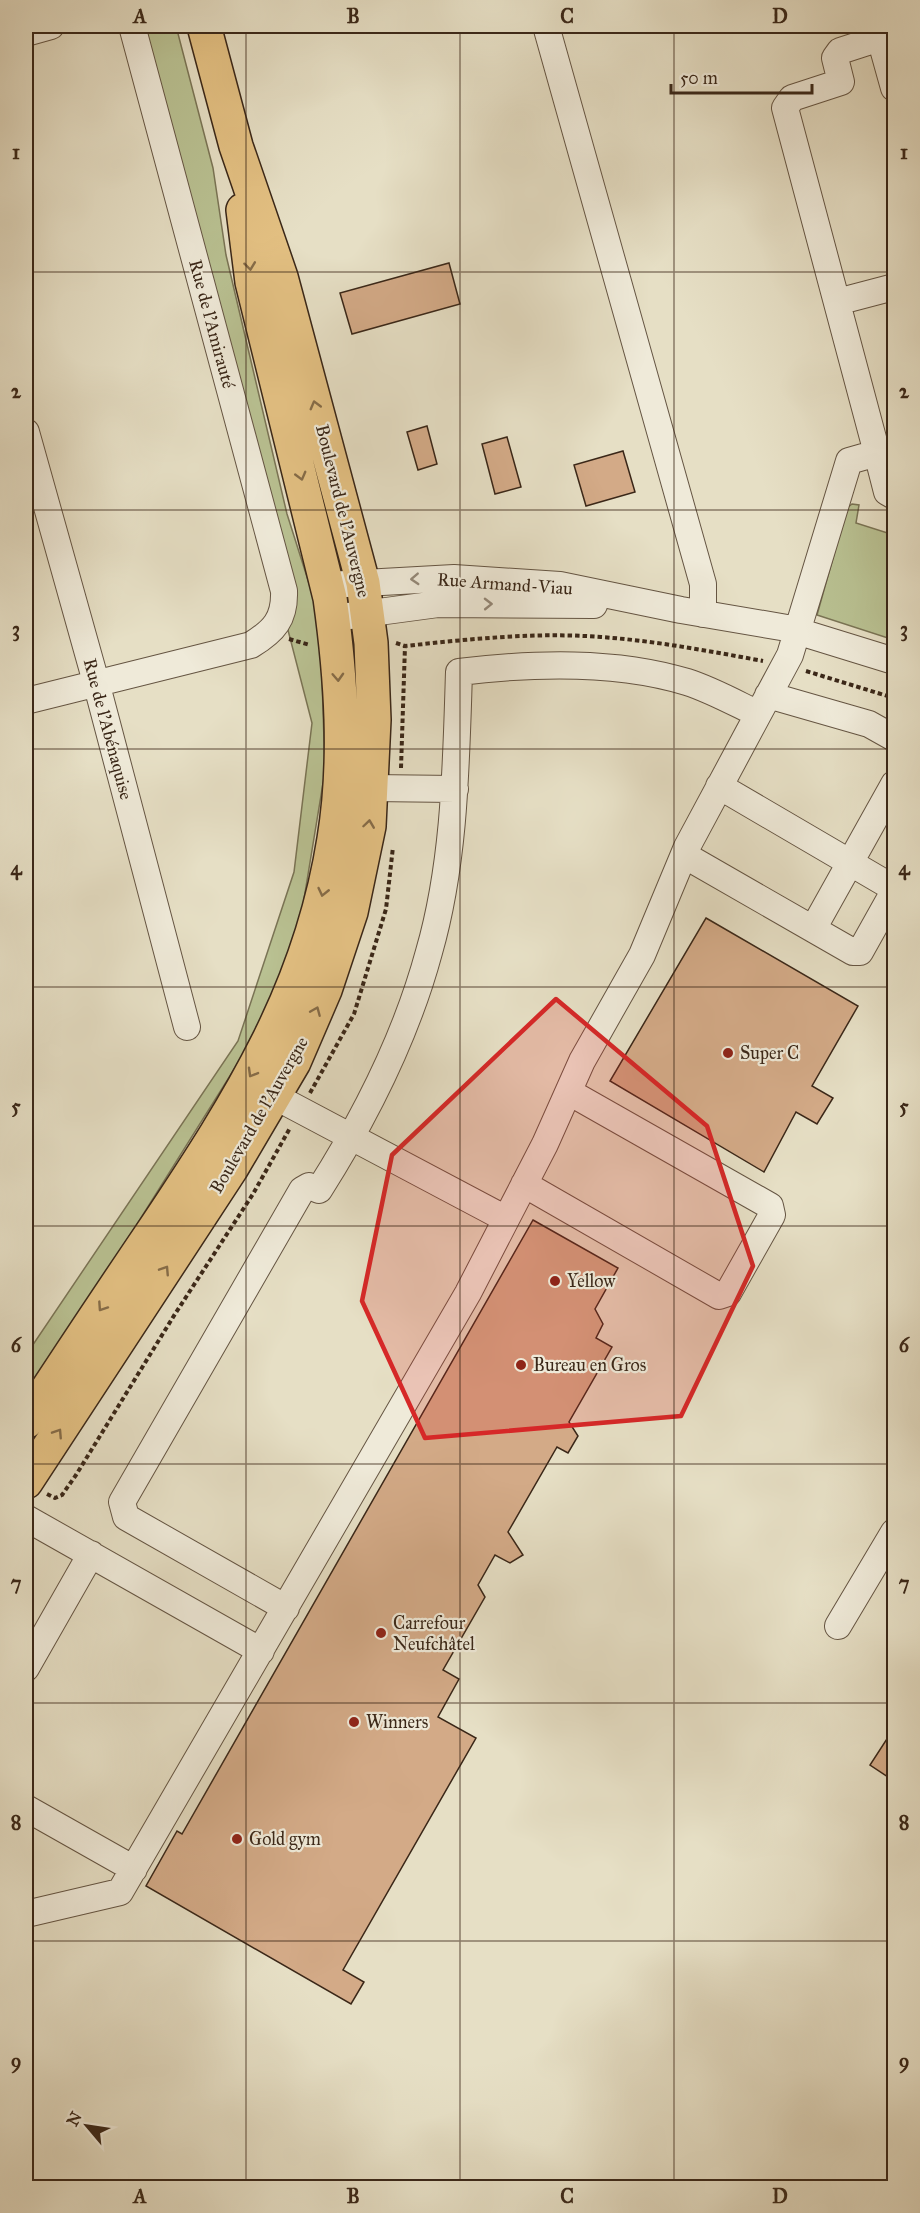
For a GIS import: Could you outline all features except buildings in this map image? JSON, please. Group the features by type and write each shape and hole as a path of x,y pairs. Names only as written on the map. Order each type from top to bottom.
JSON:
{"main road":[{"name":"Boulevard de l'Auvergne","path":"26,1482 231,1169 294,1062 325,990 351,912 369,825 372,788 373,678 365,599 281,277 236,146 204,26"},
{"name":"Boulevard de l'Auvergne","path":"26,1422 216,1134 267,1048 292,992 310,942 334,838 341,732 333,619 327,585 252,282 236,146"}],"street":[{"path":"26,33 51,26"},
{"name":"Rue de l'Amirauté","path":"132,26 284,591 284,607 276,626"},
{"path":"546,26 703,584 692,612"},
{"path":"894,88 882,45 874,40 840,51 836,58 841,82 792,98 786,108 887,492 894,496"},
{"path":"837,302 894,287"},
{"name":"Rue de l'Abénaquise","path":"26,432 96,682 187,1027"},
{"path":"26,1914 120,1892 261,1651 468,1293 524,1184 582,1060 642,955 684,855 790,655 849,460 877,453"},
{"name":"Rue Armand-Viau","path":"327,585 365,599 438,604 558,603 692,612 799,630 894,661"},
{"name":"Rue Armand-Viau","path":"333,619 365,599"},
{"path":"26,701 251,645 276,626"},
{"path":"286,1608 126,1517 122,1502 302,1190 309,1186 319,1190 352,1138 409,1017 430,951 443,886 455,789 459,672 508,666 572,666 628,670 687,682 763,705 869,724 894,738"},
{"path":"813,928 894,784"},
{"path":"684,855 853,952 860,952 893,893 890,886 719,786"},
{"path":"372,788 455,789"},
{"path":"524,1184 719,1296 728,1293 772,1215 770,1206 568,1092"},
{"path":"274,1096 506,1219"},
{"path":"26,1518 261,1651"},
{"path":"838,1626 894,1532"},
{"path":"26,1668 91,1554"},
{"path":"26,1808 134,1869"}],"path":[{"path":"276,626 292,640 314,646"},
{"path":"398,643 405,646"}],"highlighted area":[{"path":"556,999 707,1126 753,1266 681,1416 425,1438 362,1301 392,1155"}],"green space":[{"path":"132,26 176,26 213,168 226,255 287,514 320,618 325,771 302,911 283,972 250,1044 26,1401 26,1355 238,1041 294,872 312,723"},
{"path":"852,504 859,505 856,523 894,535 894,640 817,615 847,508"}],"place":[{"name":"Super C","path":"728,1053"},
{"name":"Yellow","path":"555,1281"},
{"name":"Bureau en Gros","path":"521,1365"},
{"name":"Carrefour Neufchâtel","path":"381,1633"},
{"name":"Winners","path":"354,1722"},
{"name":"Gold gym","path":"237,1839"}]}
